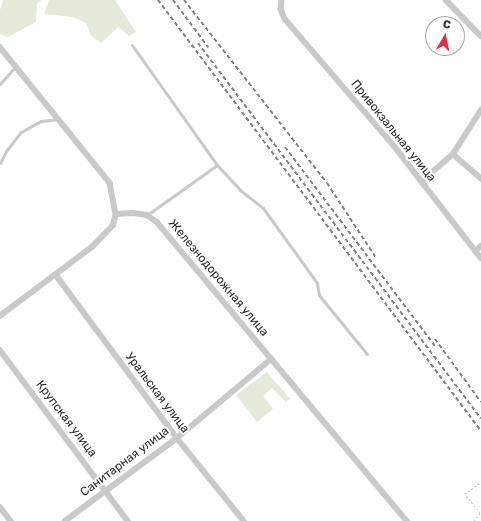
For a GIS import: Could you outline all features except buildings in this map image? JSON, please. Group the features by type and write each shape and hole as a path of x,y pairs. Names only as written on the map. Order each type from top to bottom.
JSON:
{"street":[{"name":"Привокзальная улица","path":"282,0 281,8 285,19 395,147 481,258"},
{"path":"446,0 481,36"},
{"path":"0,47 15,67 60,118 110,183 116,214 112,225 92,247 0,316"},
{"path":"421,182 453,154 481,110"},
{"path":"453,154 481,178"},
{"path":"116,214 133,213 147,215"},
{"name":"Железнодорожная улица","path":"147,215 157,222 407,521"},
{"path":"475,251 481,246"},
{"name":"Уральская улица","path":"56,275 177,438 244,521"},
{"name":"Крупская улица","path":"0,350 128,521"},
{"name":"Санитарная улица","path":"65,521 177,438 271,359"},
{"path":"0,507 11,521"}],"lane":[{"path":"132,45 217,165 240,190 263,208 317,283 319,294 367,354"},
{"path":"0,84 15,67"},
{"path":"0,163 6,151 21,132 41,120 60,118"},
{"path":"147,215 217,165"}],"path":[{"path":"474,521 480,513 464,494 481,482"}],"green space":[{"path":"3,0 41,0 37,3 36,22 8,37 0,34 0,10"},
{"path":"49,0 115,0 136,32 129,36 118,27 101,43 91,36 86,23 73,17 44,14"},
{"path":"267,372 290,399 286,402 272,388 263,396 273,409 257,422 236,395"}],"railway":[{"path":"158,0 481,431"},
{"path":"173,0 208,47"},
{"path":"184,0 327,183 376,258"},
{"path":"198,43 481,418"},
{"path":"285,147 435,346"},
{"path":"435,339 481,402"}]}
